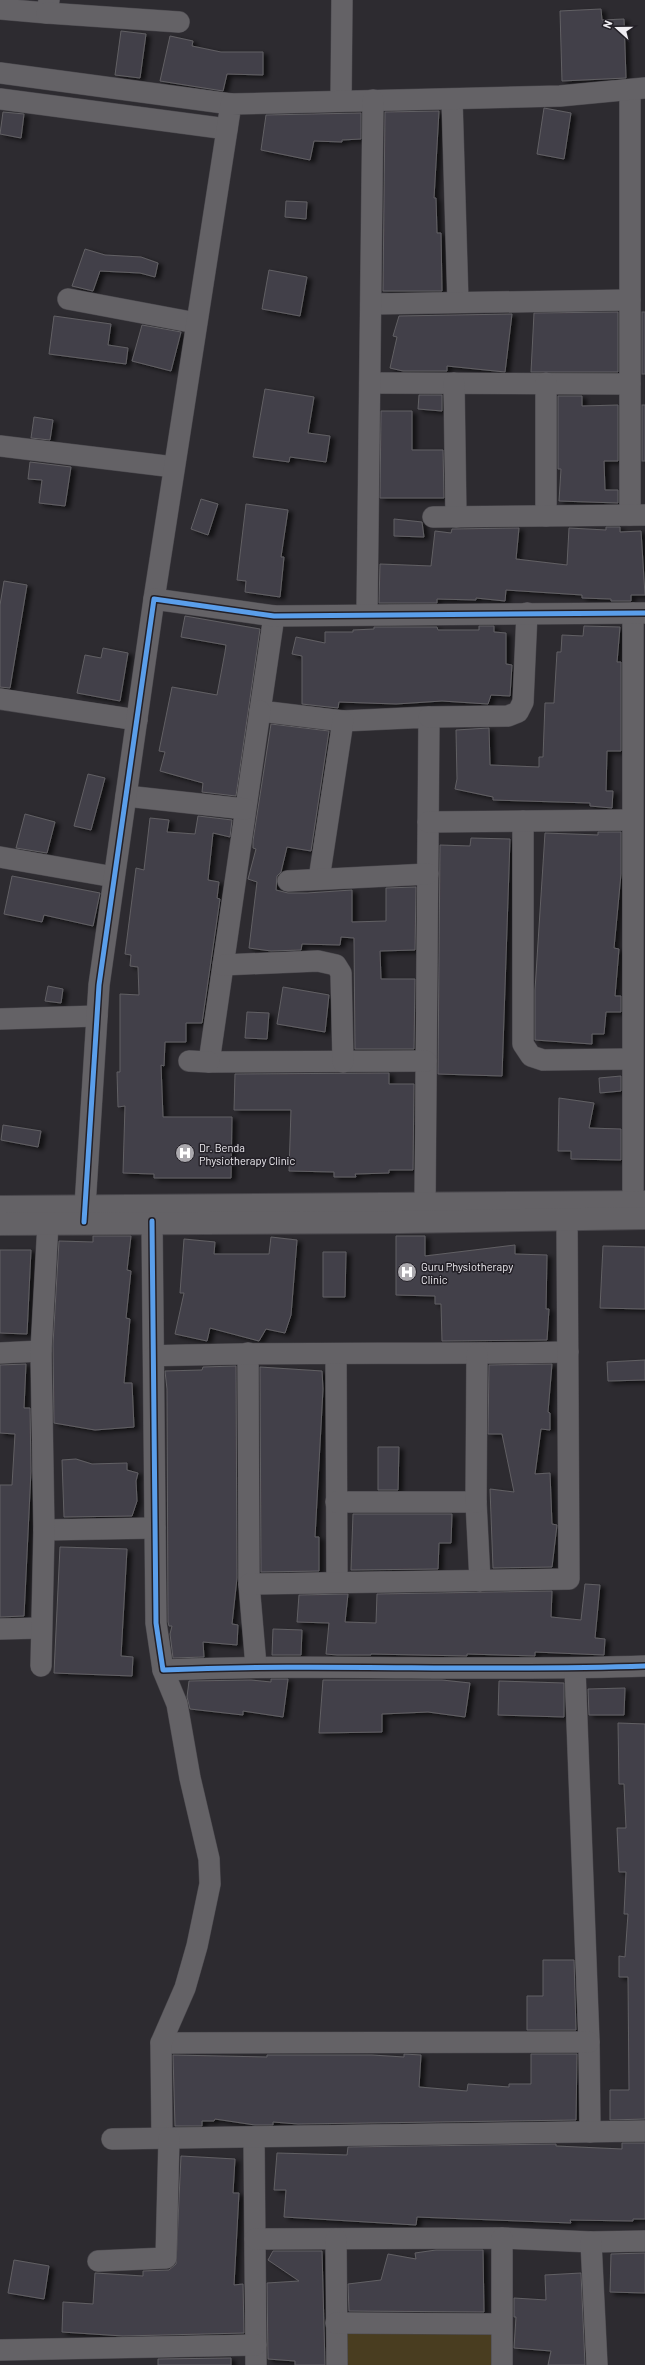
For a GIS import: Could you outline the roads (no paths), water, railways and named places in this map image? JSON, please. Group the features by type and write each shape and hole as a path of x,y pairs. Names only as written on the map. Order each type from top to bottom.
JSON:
{"street":[{"path":"342,0 342,101"},
{"path":"0,9 48,6 179,22"},
{"path":"0,73 231,104 560,96 638,89 630,300 630,384 637,515 433,517"},
{"path":"0,99 227,129"},
{"path":"452,99 458,302"},
{"path":"367,614 373,100"},
{"path":"84,1214 97,1016 114,877 138,720 147,636 231,104"},
{"path":"68,299 196,322"},
{"path":"371,304 630,300"},
{"path":"370,383 630,384"},
{"path":"454,383 456,517"},
{"path":"546,383 546,516"},
{"path":"0,446 174,467"},
{"path":"154,599 274,616 367,614 639,613 639,708 632,820 638,921 631,1059 638,1210"},
{"path":"260,711 343,721 429,716 508,716 518,712 523,702 526,613"},
{"path":"209,1062 274,616"},
{"path":"0,700 138,720"},
{"path":"425,1204 429,716"},
{"path":"318,879 343,721"},
{"path":"126,796 245,809"},
{"path":"428,822 632,820"},
{"path":"523,821 523,1044 531,1056 543,1060 631,1059"},
{"path":"0,857 114,877"},
{"path":"288,881 428,874"},
{"path":"223,966 318,961 336,965 341,973 343,1062"},
{"path":"0,1020 97,1016"},
{"path":"189,1061 426,1061"},
{"path":"0,1224 48,1223 84,1214 425,1204 638,1210"},
{"path":"0,1207 152,1221 402,1222 567,1218 638,1210"},
{"path":"249,1584 480,1581 569,1578 567,1218"},
{"path":"98,2261 166,2258 165,2138 161,2043 184,1988 197,1946 210,1884 209,1859 190,1778 177,1704 163,1670 156,1623 152,1221"},
{"path":"41,1666 44,1530 41,1351 48,1223"},
{"path":"0,1353 41,1351"},
{"path":"154,1356 248,1353 336,1355 568,1352"},
{"path":"248,1353 249,1584 256,1666"},
{"path":"477,1354 476,1502 480,1581"},
{"path":"336,1355 337,1582"},
{"path":"336,1502 476,1502"},
{"path":"44,1530 155,1528"},
{"path":"0,1629 41,1628"},
{"path":"163,1670 256,1666 575,1669 645,1666"},
{"path":"575,1669 589,2042 590,2132"},
{"path":"161,2043 589,2042"},
{"path":"112,2139 645,2131"},
{"path":"0,2350 256,2355 254,2137"},
{"path":"255,2239 502,2238 591,2242 645,2241"},
{"path":"502,2238 502,2365"},
{"path":"336,2239 336,2365"},
{"path":"591,2242 597,2365"},
{"path":"336,2323 501,2324"}],"place":[{"name":"Dr. Benda Physiotherapy Clinic","path":"185,1153"},
{"name":"Guru Physiotherapy Clinic","path":"407,1272"}]}
